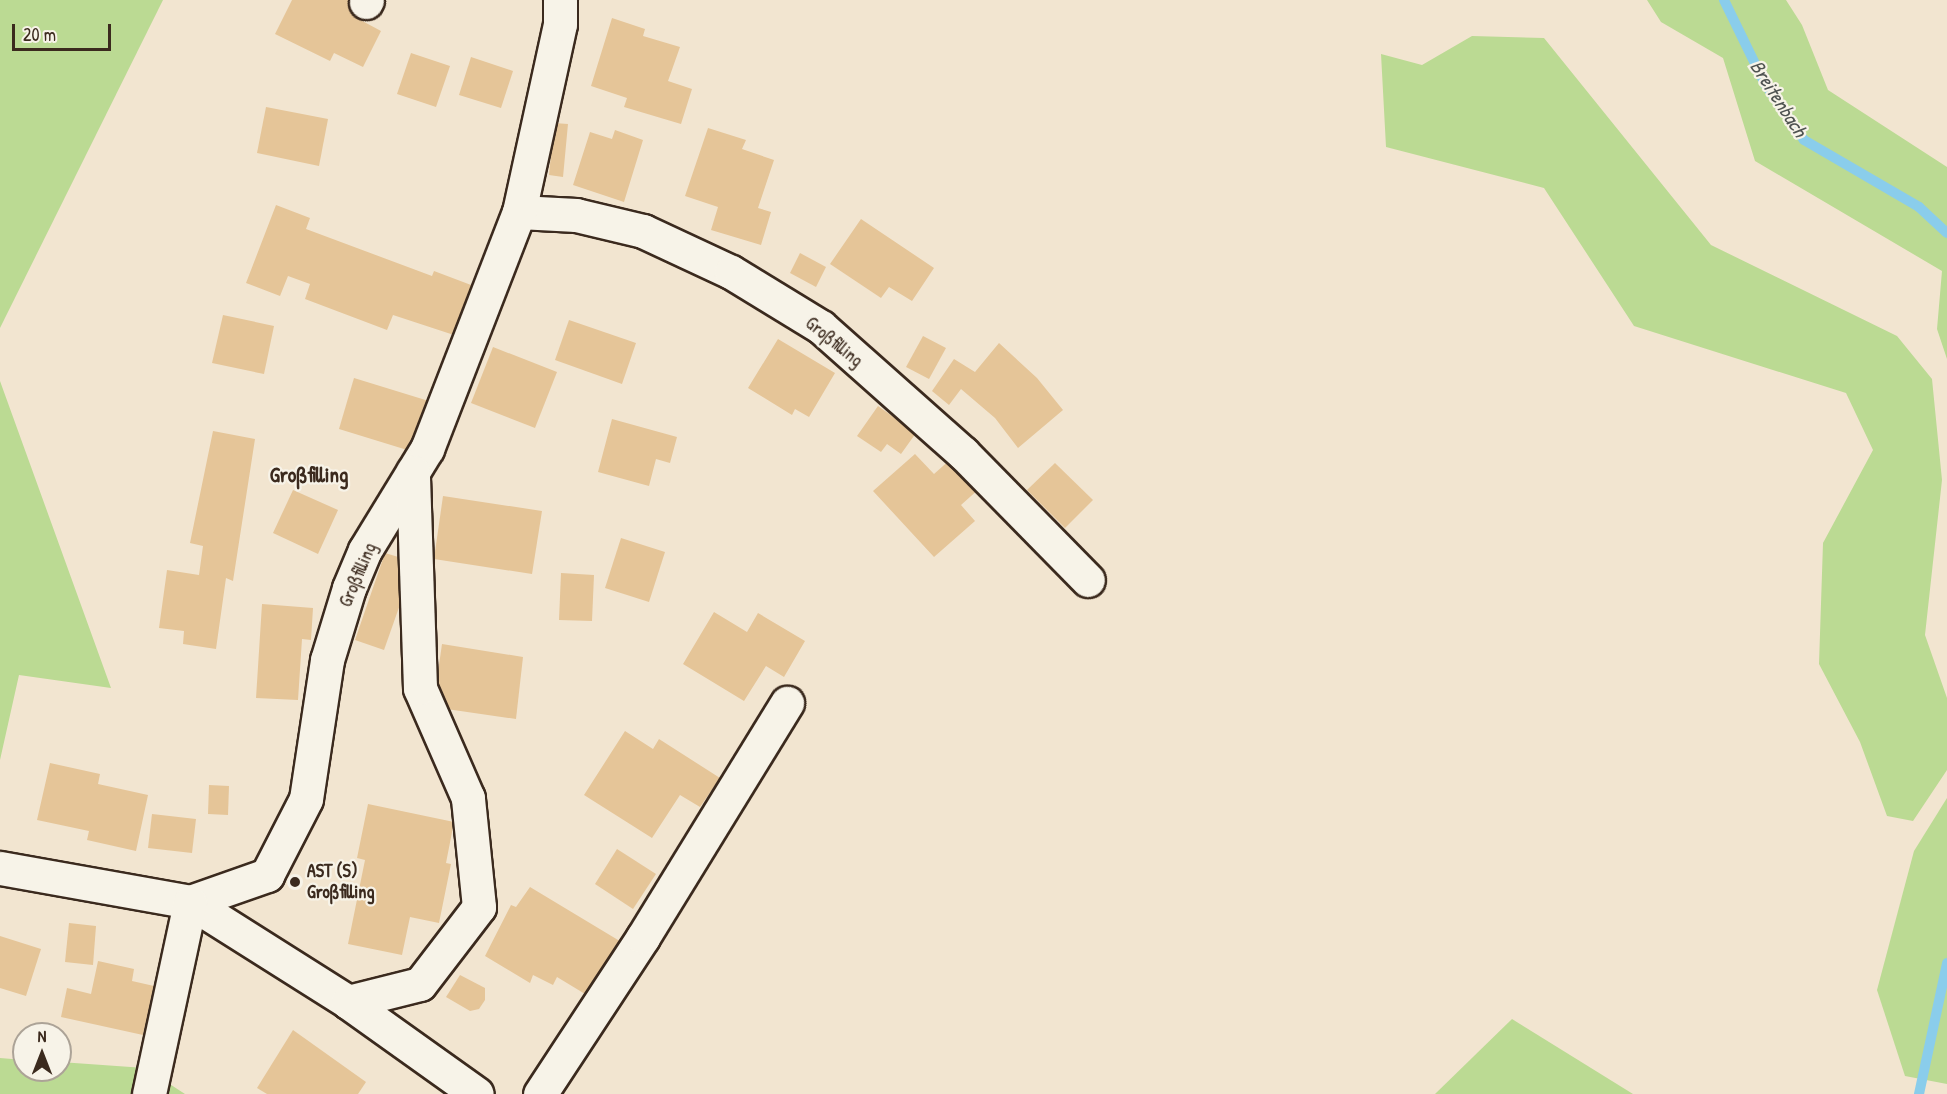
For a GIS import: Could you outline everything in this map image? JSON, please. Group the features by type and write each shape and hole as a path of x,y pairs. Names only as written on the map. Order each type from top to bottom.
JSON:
{"street":[{"name":"Großfilling","path":"190,902 267,875 306,799 327,660 350,588 365,550 427,449 519,212 560,24 560,0"},
{"name":"Großfilling","path":"519,212 576,215 643,231 731,272 821,327 963,453 1088,580"},
{"path":"348,1002 420,984 479,907 468,798 420,688 413,472"},
{"path":"540,1094 643,937 787,703"},
{"name":"Großfilling","path":"0,868 190,902 348,1002 477,1094"},
{"path":"149,1094 190,902"}],"green space":[{"path":"0,0 163,0 0,328"},
{"path":"1647,0 1786,0 1802,25 1828,90 1947,167 1947,359 1937,329 1942,271 1755,161 1723,58 1661,22"},
{"path":"1472,36 1544,38 1711,245 1897,336 1932,379 1942,480 1925,635 1947,698 1947,770 1913,821 1887,816 1860,742 1819,664 1823,543 1873,450 1846,393 1634,326 1544,188 1386,147 1381,54 1422,65"},
{"path":"0,381 111,688 19,675 0,760"},
{"path":"1947,798 1947,1084 1905,1076 1877,990 1914,851"},
{"path":"1512,1019 1633,1094 1435,1094"},
{"path":"0,1058 12,1059 12,1082 72,1082 72,1063 145,1068 185,1094 0,1094"}],"building":[{"path":"292,0 362,0 353,16 381,31 363,67 334,53 330,61 275,34"},
{"path":"612,18 645,29 643,36 680,47 668,81 692,89 681,124 624,107 627,98 591,86"},
{"path":"411,53 450,66 436,107 397,94"},
{"path":"471,57 513,71 501,108 459,95"},
{"path":"266,107 328,119 319,166 257,153"},
{"path":"554,123 568,124 563,177 549,175"},
{"path":"708,128 746,140 742,149 774,160 758,208 771,212 761,245 711,230 718,207 685,196"},
{"path":"615,130 643,140 624,202 573,185 590,132 612,139"},
{"path":"276,205 310,218 306,229 432,276 434,271 479,288 460,337 393,315 387,330 305,299 310,284 288,276 280,296 246,283"},
{"path":"861,219 934,268 912,301 889,287 881,298 830,264"},
{"path":"800,253 826,267 816,287 790,273"},
{"path":"223,315 274,326 264,374 212,363"},
{"path":"569,320 636,343 622,384 555,360"},
{"path":"923,336 946,348 929,379 906,367"},
{"path":"778,339 835,373 809,417 795,409 792,415 748,388"},
{"path":"999,343 1037,378 1063,410 1018,448 995,418 961,389 949,405 932,391 954,359 975,372"},
{"path":"493,347 557,372 535,428 471,403"},
{"path":"354,378 432,402 417,453 339,429"},
{"path":"878,406 916,433 901,454 887,444 881,452 857,436"},
{"path":"612,419 677,437 670,463 656,459 649,486 598,472"},
{"path":"213,431 255,439 233,581 226,578 216,649 183,644 184,631 159,628 167,570 199,575 203,546 190,543"},
{"path":"915,454 934,474 952,458 980,488 961,505 975,521 934,557 873,491"},
{"path":"1055,463 1093,500 1065,528 1027,490"},
{"path":"293,490 338,510 318,554 273,533"},
{"path":"443,496 542,511 532,574 434,559"},
{"path":"621,538 665,552 649,602 605,588"},
{"path":"385,553 415,562 384,650 355,640"},
{"path":"561,573 594,575 592,621 559,620"},
{"path":"262,604 313,608 311,640 302,639 298,700 256,698"},
{"path":"714,612 747,632 758,613 805,641 784,677 766,666 744,701 683,664"},
{"path":"442,644 523,657 516,719 433,707"},
{"path":"625,731 653,749 659,739 720,778 700,807 680,795 652,838 584,795"},
{"path":"50,763 100,774 98,784 148,795 136,851 87,840 89,831 37,820"},
{"path":"209,785 229,786 228,815 208,814"},
{"path":"368,804 454,822 446,863 451,864 439,923 410,917 402,955 348,944 365,860 357,858"},
{"path":"152,814 196,819 192,853 148,848"},
{"path":"617,849 656,874 633,909 595,884"},
{"path":"530,887 623,943 590,997 557,977 553,985 533,975 530,983 485,956 511,905 516,907"},
{"path":"69,923 96,926 93,965 65,962"},
{"path":"0,936 41,949 26,996 0,988"},
{"path":"98,961 134,969 132,981 154,986 143,1035 61,1017 67,988 91,994"},
{"path":"460,975 485,988 485,1000 479,1009 470,1011 446,997"},
{"path":"293,1030 366,1082 358,1094 267,1094 257,1088"}],"waterway":[{"name":"Breitenbach","path":"1724,0 1765,84 1804,140 1919,207 1947,233"},
{"path":"1919,1094 1947,963"}],"place":[{"name":"AST (S) Großfilling","path":"295,882"}],"district":[{"name":"Großfilling","path":"309,475"}]}
